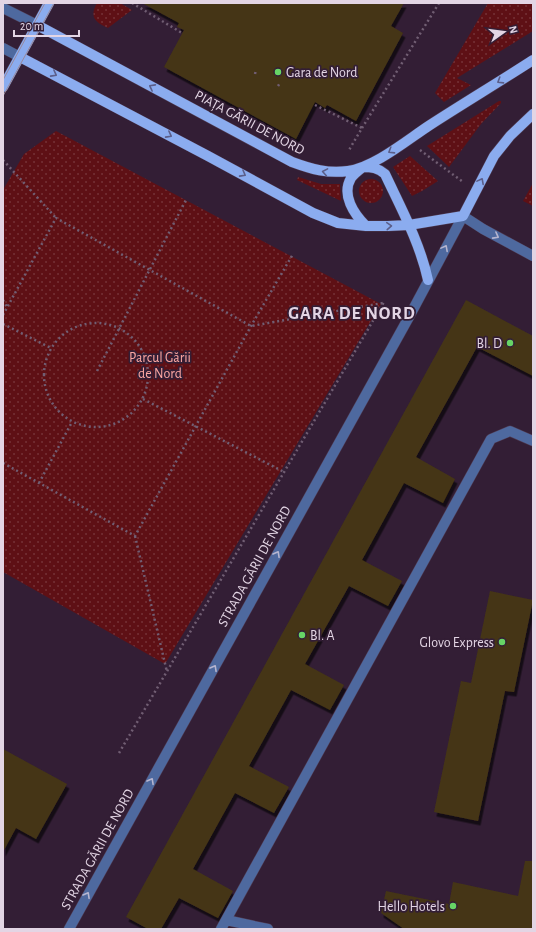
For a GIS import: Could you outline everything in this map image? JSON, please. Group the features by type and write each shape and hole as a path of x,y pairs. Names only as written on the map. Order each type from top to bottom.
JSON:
{"main road":[{"path":"3,87 49,3"},
{"name":"PIAȚA GĂRII DE NORD","path":"37,26 292,162 311,169 332,173 350,171 363,167 390,152 533,60"},
{"path":"20,57 313,212 338,223 382,227 409,225 463,216 494,156 510,136 533,114"},
{"path":"366,226 356,216 351,206 348,194 348,185 352,177 363,167 372,167 385,174 409,225 424,262 428,280"}],"street":[{"path":"3,8 37,26"},
{"path":"3,48 20,57"},
{"path":"463,216 533,256"},
{"name":"STRADA GĂRII DE NORD","path":"68,929 463,216"},
{"path":"268,929 224,925 491,440 510,431 533,441"}],"path":[{"path":"132,3 182,33"},
{"path":"349,150 439,3"},
{"path":"255,74 256,70"},
{"path":"315,105 362,128"},
{"path":"407,140 476,191"},
{"path":"3,160 56,218 250,326 384,302 119,753"},
{"path":"97,371 187,198"},
{"path":"3,315 56,218"},
{"path":"167,673 135,536 250,326 293,254"},
{"path":"3,300 8,307"},
{"path":"89,323 104,323 119,328 133,337 143,350 148,366 148,383 144,399 135,411 123,421 108,427 93,428 78,425 65,418 54,407 47,393 44,378 45,362 51,348 61,336 74,328 89,323"},
{"path":"3,324 51,348"},
{"path":"144,399 284,472"},
{"path":"39,483 72,422"},
{"path":"3,463 135,536"}],"green space":[{"path":"97,3 120,3 132,10 108,28 100,24 95,18 94,12"},
{"path":"488,3 533,3 533,31 457,78 471,85 444,102 435,93"},
{"path":"501,101 501,103 481,124 449,167 427,146"},
{"name":"Parcul Gării de Nord","path":"56,131 381,304 165,664 3,572 3,190 24,154"},
{"path":"410,156 438,181 412,196 393,167"},
{"path":"298,177 321,184 340,184 341,201 297,180"},
{"path":"371,179 380,182 383,191 380,200 371,203 362,200 359,191 362,182"},
{"path":"533,183 533,206 523,201"}],"building":[{"name":"Gara de Nord","path":"142,3 404,3 391,26 403,33 356,121 327,105 325,108 315,102 296,139 164,67 184,30 177,27 179,23"},
{"name":"Bl. A","path":"466,300 533,336 533,376 477,347 416,457 455,479 443,503 404,483 362,560 402,581 388,606 349,586 305,664 344,685 330,710 291,690 249,766 289,787 274,813 235,793 193,869 233,891 218,918 179,898 161,929 148,929 126,917"},
{"path":"490,591 533,600 514,692 505,691 478,821 434,812 461,681 471,683"},
{"path":"3,749 67,784 36,839 16,828 3,852"},
{"name":"Hello Hotels","path":"525,861 533,861 533,929 404,929 381,913 386,891 449,904 453,882 518,896"}],"tram line":[{"path":"3,80 45,3"},
{"path":"3,96 54,3"}],"place":[{"name":"Gara de Nord","path":"278,72"},
{"name":"Bl. D","path":"510,343"},
{"name":"Bl. A","path":"302,635"},
{"name":"Glovo Express","path":"502,642"},
{"name":"Hello Hotels","path":"453,906"}],"district":[{"name":"GARA DE NORD","path":"352,313"}]}
